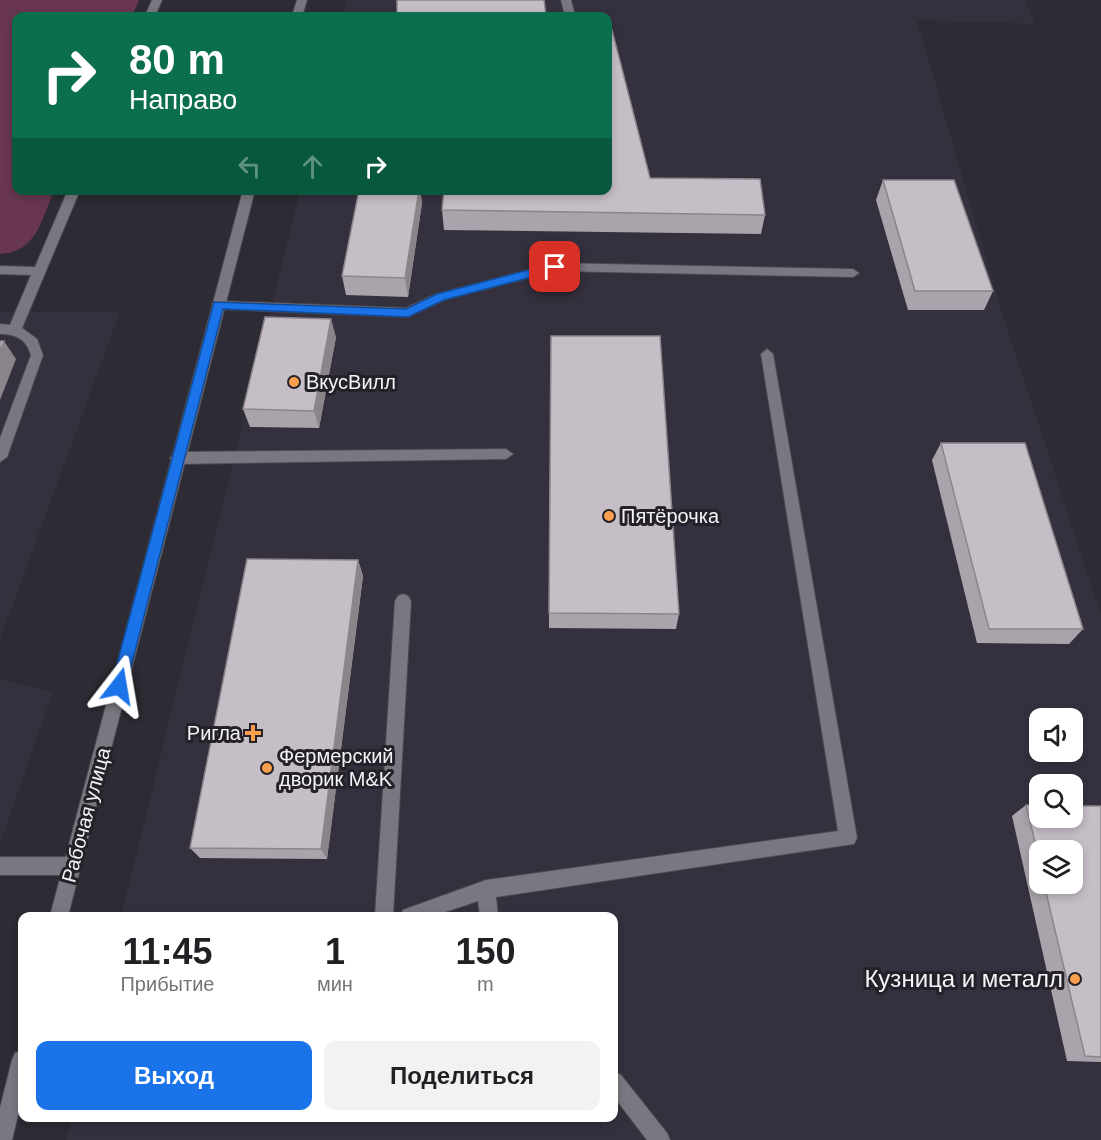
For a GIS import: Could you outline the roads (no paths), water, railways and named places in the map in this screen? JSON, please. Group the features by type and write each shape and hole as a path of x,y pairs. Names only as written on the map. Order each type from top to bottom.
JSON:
{"street":[{"path":"15,329 72,195"},
{"name":"Рабочая улица","path":"60,912 248,195"},
{"path":"218,305 408,313 441,297 555,267 852,273"},
{"path":"0,270 39,271"},
{"path":"0,329 15,329 30,338 37,355 0,457"},
{"path":"420,912 486,889 848,838 767,354"},
{"path":"177,458 506,454"},
{"path":"384,912 403,601"},
{"path":"0,866 72,866"},
{"path":"486,889 489,912"},
{"path":"2,1140 18,1076"},
{"path":"618,1087 660,1140"}],"place":[{"name":"ВкусВилл","path":"294,382"},
{"name":"Пятёрочка","path":"609,516"},
{"name":"Ригла","path":"253,733"},
{"name":"Фермерский дворик М&K","path":"267,768"},
{"name":"Кузница и металл","path":"1075,979"}]}
